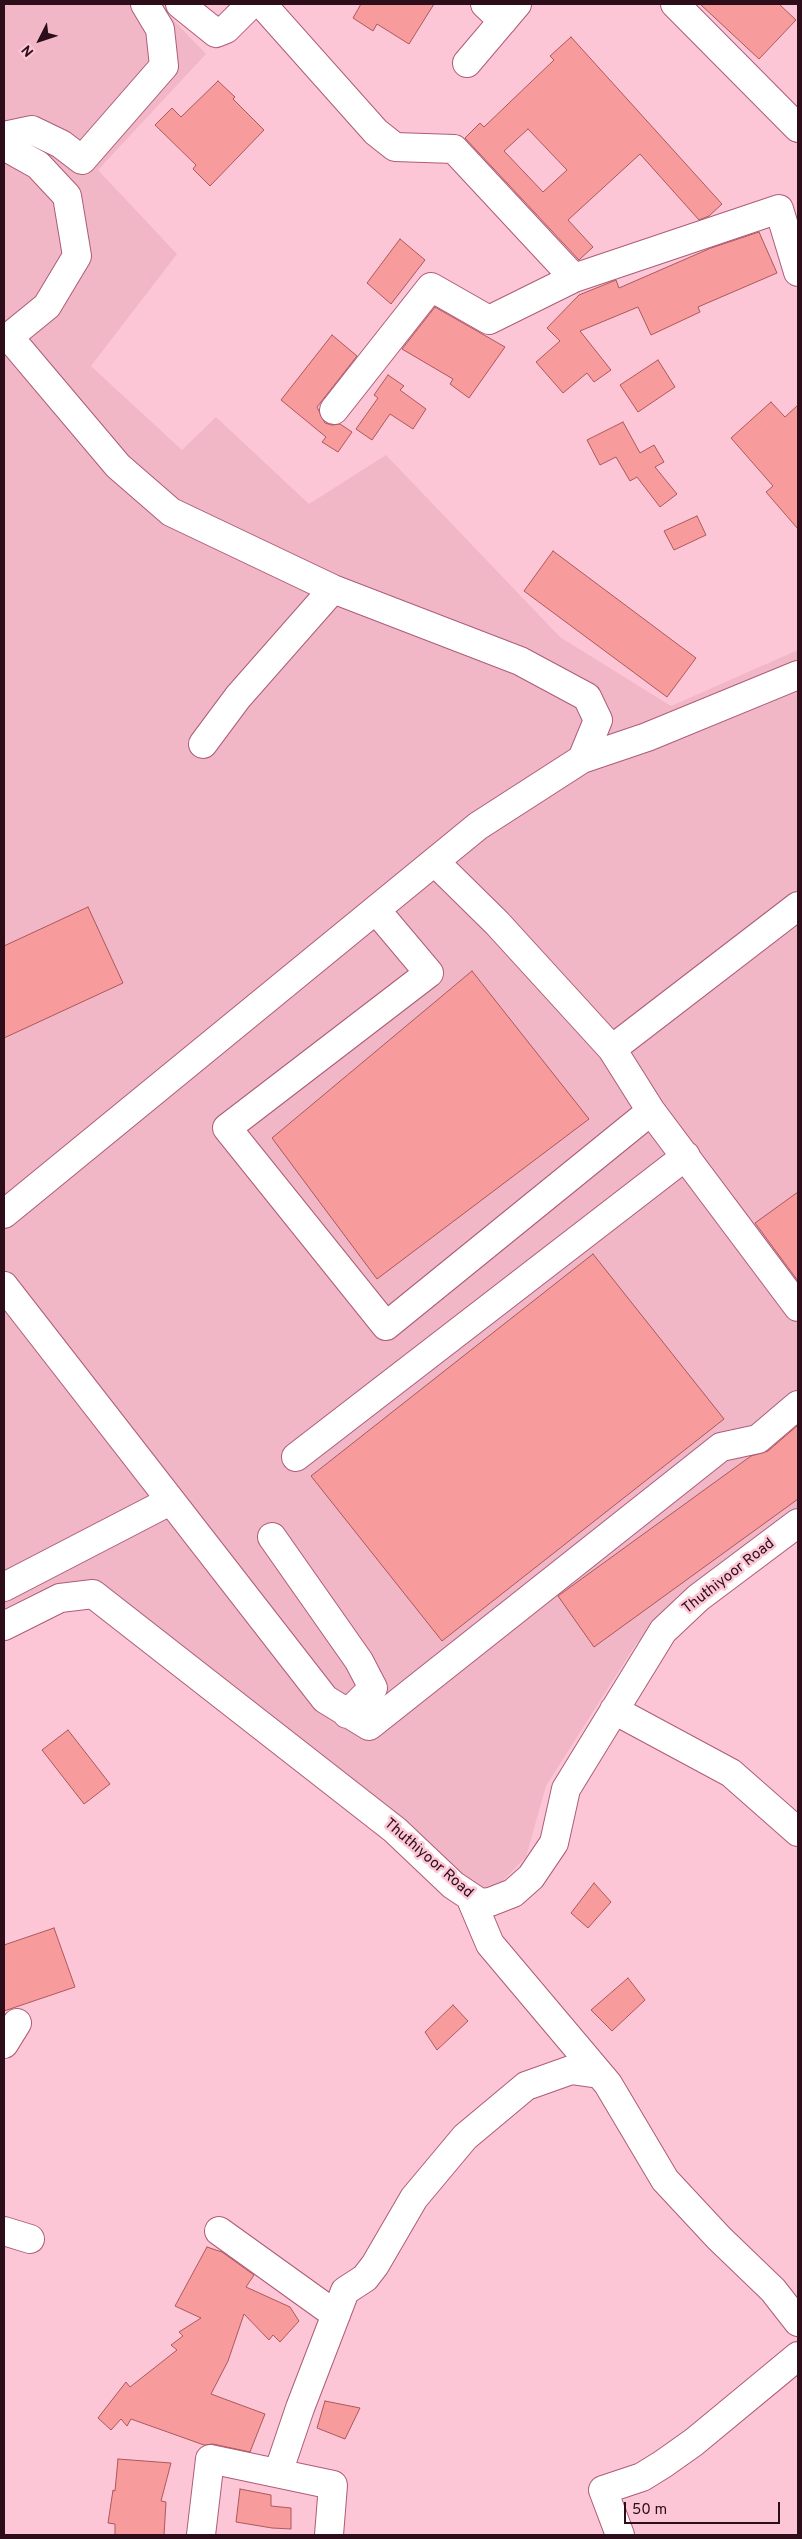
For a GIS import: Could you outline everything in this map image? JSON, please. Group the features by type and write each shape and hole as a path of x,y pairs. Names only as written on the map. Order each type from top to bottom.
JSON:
{"street":[{"path":"4,136 32,130 61,144 82,160 164,66 160,29 145,4"},
{"path":"180,4 216,33 226,29 251,4"},
{"path":"262,4 376,132 395,147 454,149 574,278"},
{"path":"675,4 798,128"},
{"path":"467,64 502,9"},
{"path":"4,146 38,165 67,196 76,256 47,306 7,340 118,466 171,512 333,589 520,661 587,697 598,720 582,759"},
{"path":"334,410 431,287 489,320 574,278 789,206 798,272"},
{"path":"203,744 238,697 333,589"},
{"path":"4,1214 478,826 582,759 647,737 798,675"},
{"path":"435,862 497,923 612,1049 651,1111 798,1307"},
{"path":"612,1049 798,906"},
{"path":"376,910 429,973 227,1128 386,1326 651,1111"},
{"path":"296,1457 686,1156"},
{"path":"4,1286 325,1699 346,1714 369,1726 721,1447 758,1439 798,1405"},
{"path":"4,1587 170,1500"},
{"name":"Thuthiyoor Road","path":"4,1626 60,1598 93,1594 395,1830 452,1885 470,1899 480,1903 490,1902 513,1893 531,1877 554,1843 566,1789 663,1631 698,1598 798,1523"},
{"path":"272,1537 359,1662 373,1688 346,1714"},
{"path":"614,1710 731,1773 798,1832"},
{"path":"470,1899 490,1944 599,2074 630,2119 665,2180 719,2238 773,2290 798,2322"},
{"path":"278,2473 300,2408 345,2291 365,2278 414,2198 465,2137 526,2086 571,2070 599,2074"},
{"path":"4,2231 30,2239"},
{"path":"219,2231 336,2315"},
{"path":"620,2535 603,2490 642,2476 663,2464 694,2442 798,2356"},
{"path":"201,2535 210,2459 333,2485 329,2535"}],"shaded area":[{"path":"4,4 158,4 206,54 98,170 177,254 91,366 182,450 216,417 309,504 386,455 560,637 671,706 798,650 798,1507 697,1580 636,1644 546,1786 526,1857 495,1889 473,1890 87,1581 4,1622"}],"building":[{"path":"361,4 434,4 409,44 377,24 373,31 353,18"},
{"path":"700,4 779,4 796,20 759,59"},
{"path":"571,37 722,204 709,216 699,220 640,154 568,220 593,247 579,260 465,138 480,123 484,127 554,60 550,56","holes":["528,129 567,170 543,192 504,151"]},
{"path":"218,81 264,130 210,186 193,169 196,165 155,125 172,108 181,117"},
{"path":"759,232 777,273 698,307 700,312 651,335 638,307 580,331 611,370 594,382 587,373 563,393 536,362 560,341 547,328 579,295 616,280 619,288 711,248"},
{"path":"400,239 425,260 391,304 367,283"},
{"path":"435,307 505,347 469,398 450,384 453,379 402,349"},
{"path":"332,335 357,356 317,407 325,423 332,425 340,424 352,432 338,452 322,442 326,437 281,400"},
{"path":"658,360 675,387 638,412 620,385"},
{"path":"388,375 404,386 400,390 426,409 413,429 390,414 372,440 356,429 378,398 374,395"},
{"path":"771,402 785,417 798,405 798,529 766,492 773,486 731,438"},
{"path":"623,422 640,453 654,445 664,462 655,467 677,494 660,507 637,477 630,481 616,457 600,465 587,440"},
{"path":"697,516 706,535 674,550 664,531"},
{"path":"553,551 696,658 667,697 524,591"},
{"path":"88,907 123,983 4,1038 4,946"},
{"path":"472,971 589,1119 377,1279 272,1138"},
{"path":"798,1192 798,1281 755,1223"},
{"path":"593,1254 724,1419 442,1641 311,1476"},
{"path":"798,1425 798,1499 594,1647 558,1596 751,1456 768,1451"},
{"path":"68,1730 110,1784 84,1804 42,1750"},
{"path":"594,1883 611,1902 588,1928 571,1913"},
{"path":"54,1928 75,1987 4,2011 4,1945"},
{"path":"628,1978 645,2000 612,2031 591,2010"},
{"path":"453,2005 468,2021 437,2050 425,2032"},
{"path":"207,2247 222,2252 254,2275 246,2287 290,2307 299,2321 280,2342 273,2335 269,2340 244,2314 228,2361 211,2394 265,2414 250,2452 213,2444 204,2445 131,2419 127,2426 121,2419 111,2430 98,2418 126,2382 130,2387 177,2350 171,2345 183,2336 179,2332 201,2318 175,2306"},
{"path":"325,2401 360,2408 345,2439 317,2428"},
{"path":"118,2459 171,2463 161,2501 166,2502 164,2535 115,2535 115,2524 108,2523 113,2490 115,2491"},
{"path":"240,2489 271,2495 271,2506 291,2508 291,2529 236,2522"}]}
